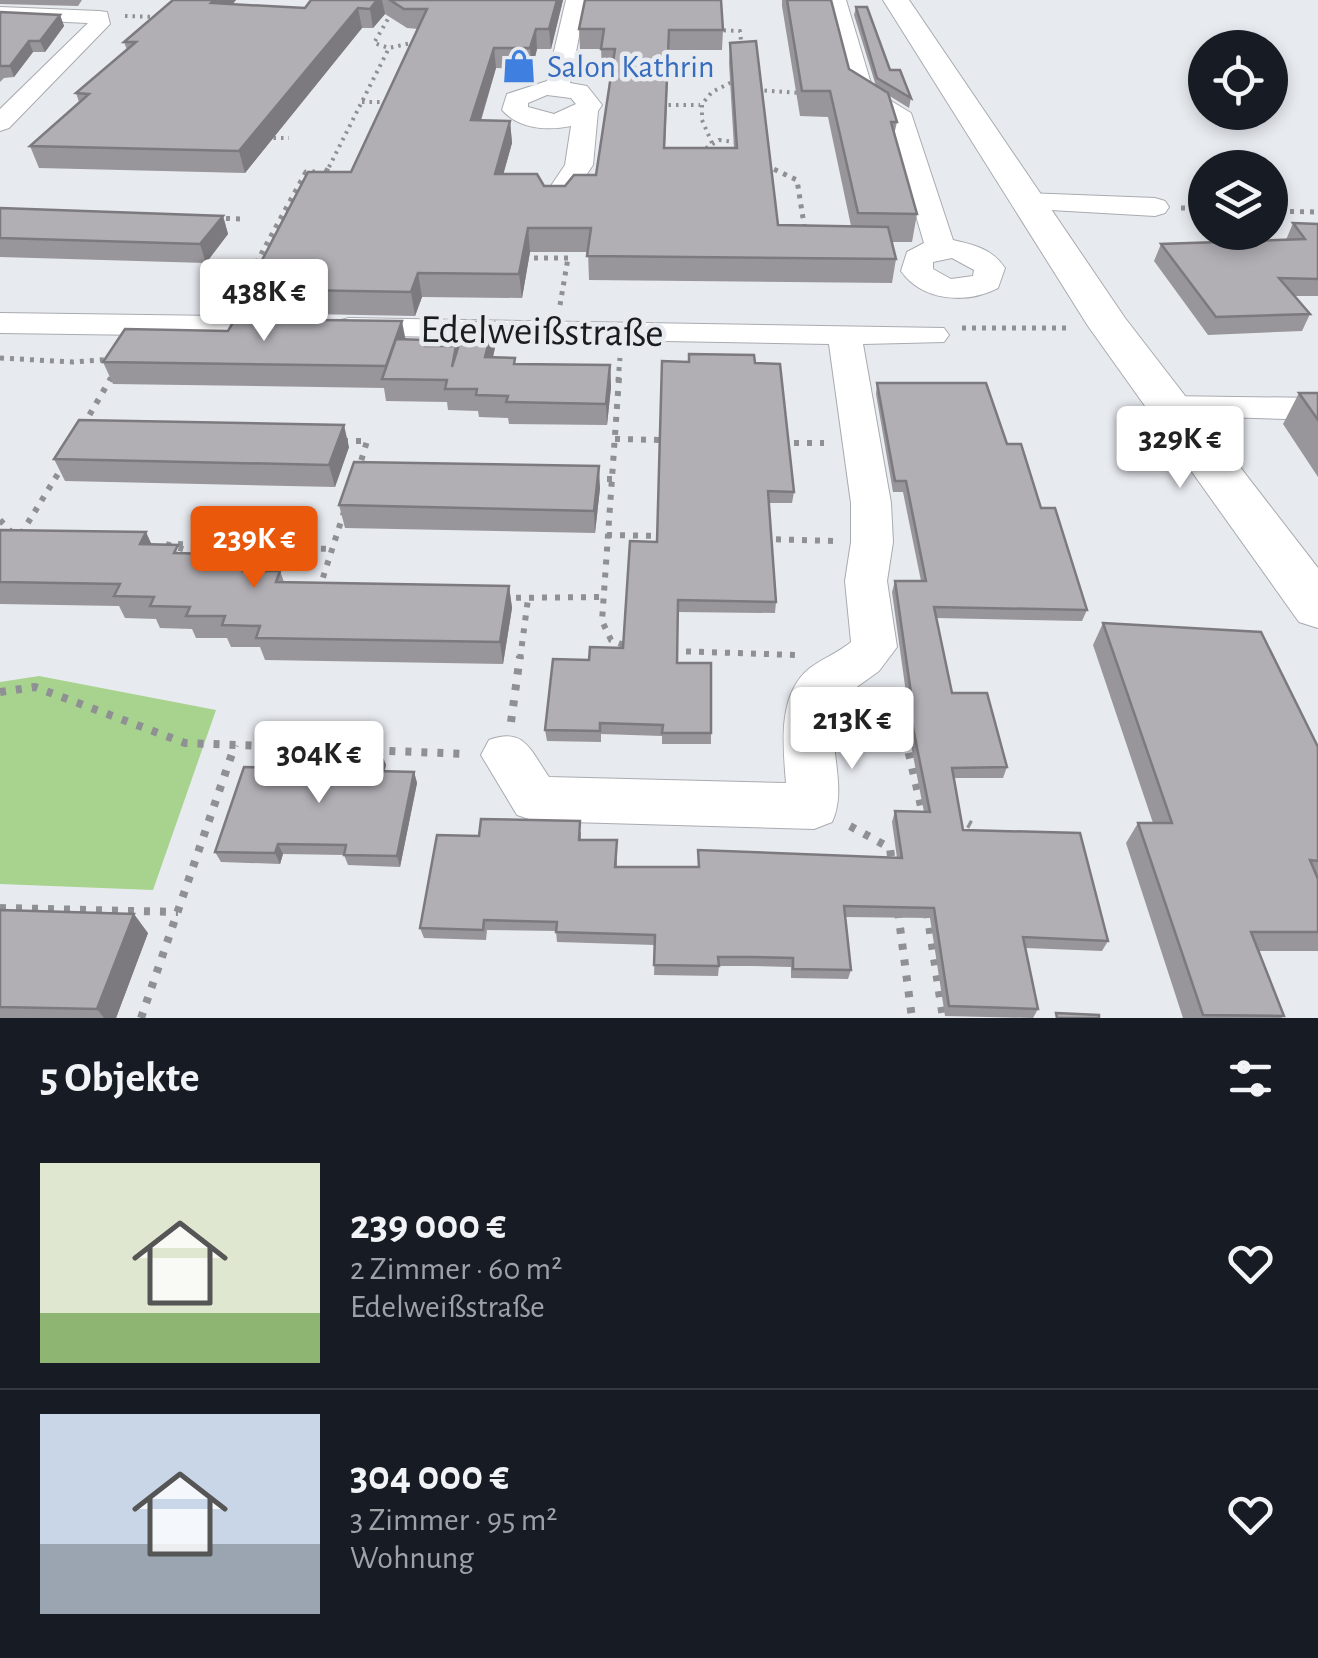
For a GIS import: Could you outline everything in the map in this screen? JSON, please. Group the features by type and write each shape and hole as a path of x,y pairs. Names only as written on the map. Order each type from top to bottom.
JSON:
{"main road":[{"path":"896,0 1026,202 1166,407 1318,607"}],"street":[{"path":"557,88 576,0"},
{"path":"836,0 862,94 898,113 942,249"},
{"path":"0,13 99,17 99,24 0,123"},
{"path":"82,41 122,42"},
{"path":"557,88 585,95 590,105 586,110 568,119 542,120 515,110 516,99 523,94 557,88"},
{"path":"563,189 580,165 586,110"},
{"path":"1026,202 1155,207"},
{"name":"Edelweißstraße","path":"0,323 932,336"},
{"path":"506,755 535,800 814,806 808,705 819,686 866,660 874,648 866,581 872,542 871,503 844,334"},
{"path":"1166,407 1318,409"}],"path":[{"path":"399,0 374,43 389,48 428,42"},
{"path":"99,17 161,16"},
{"path":"702,30 740,31 742,61"},
{"path":"326,172 389,48"},
{"path":"712,142 699,119 700,105 706,95 744,77"},
{"path":"721,86 736,87"},
{"path":"751,88 802,93"},
{"path":"362,102 395,102"},
{"path":"656,105 700,105"},
{"path":"263,138 289,138"},
{"path":"755,160 758,152 752,144 736,140 712,142 703,154 713,162 740,165 755,160 798,180 806,242"},
{"path":"222,326 306,172 326,172"},
{"path":"326,172 332,181"},
{"path":"1288,211 1318,212"},
{"path":"212,218 240,219"},
{"path":"262,254 280,254"},
{"path":"510,257 568,258 556,330"},
{"path":"932,336 952,328 1079,328"},
{"path":"622,332 602,626 612,640 635,650"},
{"path":"0,358 73,362 124,358 76,436"},
{"path":"615,439 672,440"},
{"path":"328,440 367,441 357,473 377,473"},
{"path":"767,442 862,444"},
{"path":"18,540 69,453"},
{"path":"593,479 612,480"},
{"path":"318,591 347,503"},
{"path":"0,520 18,540"},
{"path":"607,534 664,536"},
{"path":"758,538 872,542"},
{"path":"0,539 36,540"},
{"path":"148,544 332,549"},
{"path":"166,544 261,574"},
{"path":"299,585 337,592"},
{"path":"490,598 602,598"},
{"path":"0,692 35,686 185,743 506,755 528,599"},
{"path":"654,650 826,656 848,667"},
{"path":"898,706 923,815 954,816 971,826"},
{"path":"141,1018 236,745"},
{"path":"814,806 890,848 895,886"},
{"path":"897,904 912,1018"},
{"path":"926,904 943,1018"},
{"path":"0,908 178,912"}],"green space":[{"path":"39,676 216,710 153,890 0,884 0,682"}],"building":[{"path":"173,0 305,8 311,0 377,0 370,9 358,8 239,151 30,146 89,94 76,93 136,42 124,42"},
{"path":"390,0 557,0 549,29 536,29 530,48 494,48 471,120 510,121 495,174 537,174 544,186 565,186 574,175 596,175 615,49 601,49 604,29 579,29 585,0 721,0 723,30 669,30 664,148 737,148 730,43 756,41 778,225 888,227 896,259 587,256 591,228 528,228 519,274 418,273 411,292 247,289 308,172 351,172 427,9 404,9"},
{"path":"787,0 831,0 849,69 888,93 897,122 891,122 917,214 858,213 830,91 802,91"},
{"path":"856,7 867,7 890,70 900,70 911,98 877,78"},
{"path":"0,12 60,15 40,41 29,41 10,66 0,66"},
{"path":"0,208 223,216 200,244 0,238"},
{"path":"1293,223 1318,224 1318,279 1279,278 1310,314 1216,317 1161,244 1188,243 1188,250 1288,250 1288,240 1305,239"},
{"path":"235,319 402,321 386,366 103,362 125,329 228,331"},
{"path":"466,322 494,322 485,357 515,358 514,364 610,365 606,404 506,402 508,396 476,395 477,389 445,389 447,380 382,379 396,339 426,340 425,346 456,346 452,367"},
{"path":"689,354 754,355 755,363 780,364 794,492 768,491 776,602 678,600 677,663 711,663 711,733 662,733 663,725 600,723 600,731 545,730 553,659 589,660 590,647 623,648 630,541 657,542 662,361 689,362"},
{"path":"877,383 986,383 1007,444 1021,444 1041,508 1055,508 1087,610 934,607 952,693 987,693 1007,767 952,768 963,830 1080,833 1108,941 1023,937 1038,1009 949,1006 934,908 844,906 851,970 793,969 793,958 718,957 719,966 654,965 655,935 556,932 557,922 484,920 483,930 420,928 437,835 479,836 481,819 580,821 579,840 617,840 615,867 699,867 698,850 902,858 895,811 930,812 906,693 911,693 895,581 926,581 906,481 895,481"},
{"path":"1299,393 1318,393 1318,420"},
{"path":"79,420 344,425 329,465 54,459"},
{"path":"354,462 599,466 594,511 339,505"},
{"path":"0,530 146,532 140,544 178,545 174,553 213,554 209,562 247,563 243,571 280,571 276,582 509,586 500,642 256,638 260,626 222,625 225,616 186,616 190,607 150,606 154,597 114,596 120,584 0,582"},
{"path":"1103,623 1261,632 1318,747 1318,861 1310,860 1318,879 1318,932 1251,932 1284,1016 1203,1015 1138,823 1172,823"},
{"path":"288,752 382,755 378,771 414,772 397,856 344,855 346,845 278,844 275,853 215,852 244,767 283,768"},
{"path":"0,910 134,914 97,1009 0,1007"},
{"path":"1056,1013 1099,1015 1099,1018 1057,1018"}],"place":[{"name":"Salon Kathrin","path":"519,66"}]}
